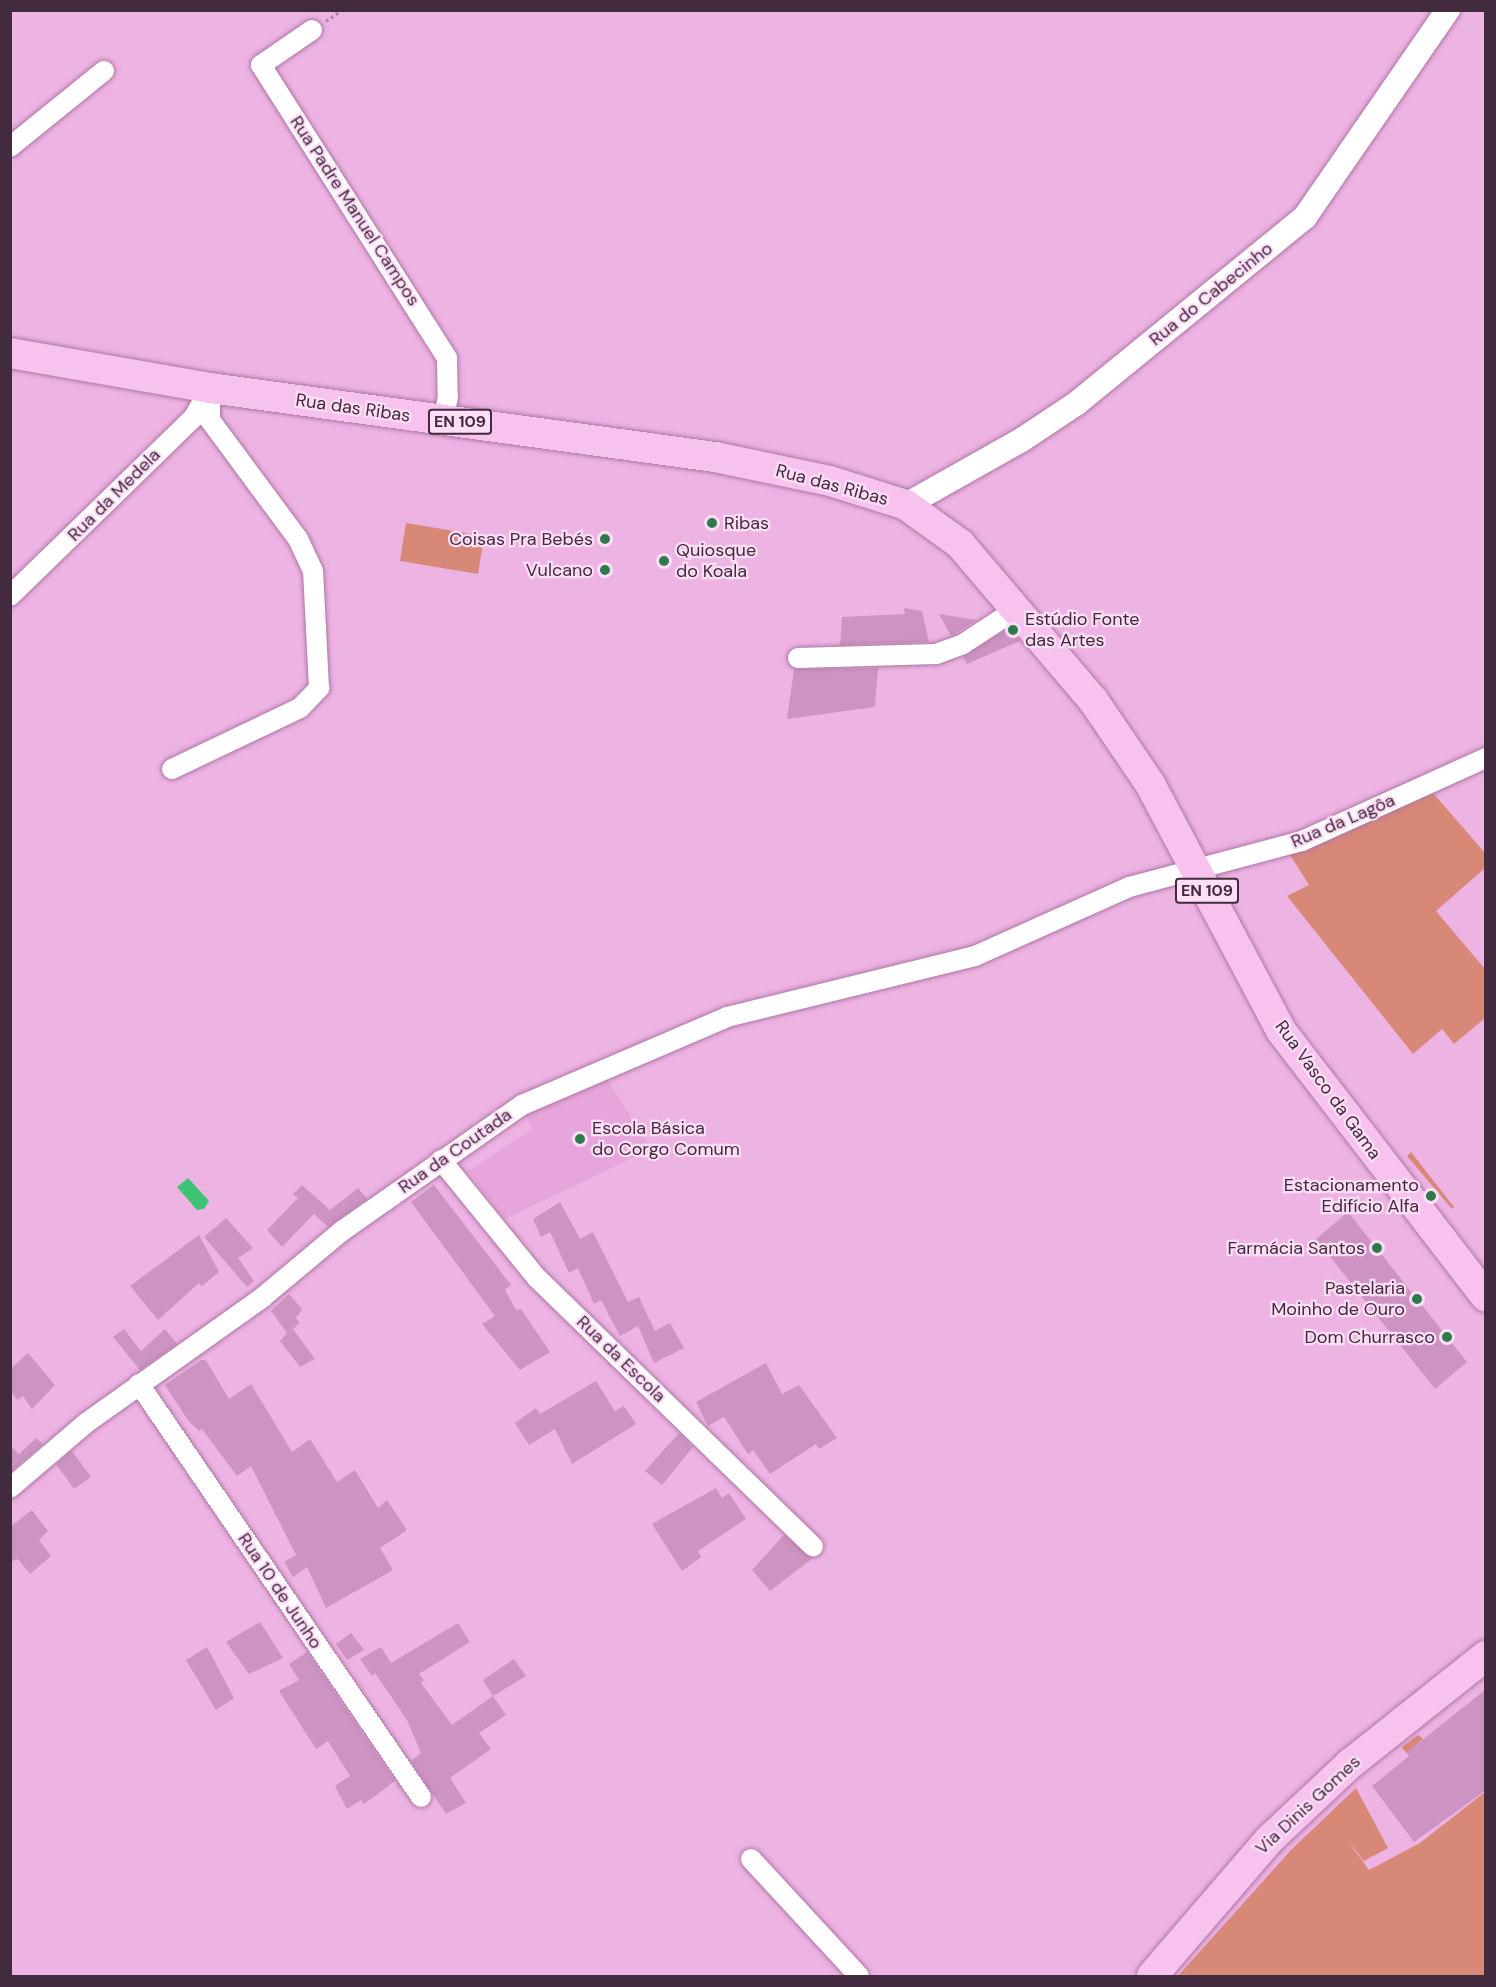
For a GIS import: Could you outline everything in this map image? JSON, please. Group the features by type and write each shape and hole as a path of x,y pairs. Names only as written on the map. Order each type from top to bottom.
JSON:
{"main road":[{"name":"Rua das Ribas","path":"10,353 210,388 715,457 831,480 906,505"},
{"name":"Rua Vasco da Gama","path":"906,505 960,544 1018,608 1093,700 1149,784 1282,1032 1485,1297"},
{"name":"Via Dinis Gomes","path":"1152,1977 1270,1839 1350,1764 1485,1656"}],"street":[{"name":"Rua do Cabecinho","path":"906,505 1023,439 1077,403 1305,217 1448,10"},
{"name":"Rua Padre Manuel Campos","path":"312,30 261,65 447,358 448,397 443,420"},
{"path":"10,147 104,71"},
{"path":"172,769 300,708 319,688 313,571 298,539 210,420 210,388"},
{"name":"Rua da Medela","path":"10,596 194,417 210,388"},
{"path":"798,658 936,654 963,644 1018,608"},
{"name":"Rua da Lagôa","path":"975,956 1129,887 1194,867 1244,858 1302,841 1485,758"},
{"name":"Rua da Coutada","path":"10,1488 86,1423 263,1297 342,1231 522,1105 727,1017 975,956"},
{"name":"Rua da Escola","path":"441,1160 537,1278 813,1546"},
{"name":"Rua 10 de Junho","path":"139,1384 421,1797"},
{"path":"751,1859 859,1977"}],"shaded area":[{"path":"406,523 484,536 478,574 400,561"},
{"path":"1433,793 1485,853 1485,868 1436,911 1485,969 1485,1018 1454,1044 1442,1029 1413,1054 1287,896 1309,885 1290,855"},
{"name":"Escola Básica do Corgo Comum","path":"607,1079 651,1149 505,1219 468,1171 532,1129 525,1113"},
{"path":"1411,1152 1454,1207 1452,1209 1407,1156"},
{"path":"188,1178 209,1201 204,1209 197,1210 177,1187"},
{"path":"1418,1735 1423,1739 1406,1753 1402,1747"},
{"path":"1356,1788 1388,1848 1364,1861 1346,1838 1369,1870 1420,1843 1485,1792 1485,1976 1178,1976 1291,1850"}],"building":[{"path":"904,608 922,611 929,642 840,645 842,617 905,614"},
{"path":"939,614 977,620 951,636"},
{"path":"1009,628 1020,641 967,664 963,657"},
{"path":"878,668 875,707 787,719 794,669"},
{"path":"302,1185 330,1210 358,1188 367,1199 328,1227 314,1214 282,1247 267,1230 298,1198 293,1194"},
{"path":"434,1185 511,1285 505,1290 516,1310 521,1309 550,1352 520,1370 482,1324 495,1316 411,1202"},
{"path":"560,1202 580,1239 593,1232 628,1302 639,1297 655,1331 670,1323 684,1348 654,1363 638,1326 620,1336 601,1300 594,1304 578,1268 569,1273 550,1232 541,1237 533,1219"},
{"path":"1348,1212 1467,1362 1435,1389 1316,1239"},
{"path":"226,1218 253,1248 238,1258 254,1281 247,1287 204,1237"},
{"path":"199,1235 219,1272 202,1286 199,1283 158,1320 130,1286"},
{"path":"289,1294 302,1309 296,1318 300,1323 293,1329 315,1359 300,1367 280,1341 287,1333 271,1311"},
{"path":"124,1329 141,1351 165,1329 177,1344 140,1370 113,1337"},
{"path":"28,1353 55,1385 32,1409 23,1396 18,1400 10,1391 10,1369"},
{"path":"201,1360 206,1360 229,1399 251,1384 292,1452 310,1439 337,1482 355,1470 378,1508 387,1500 407,1530 380,1548 393,1570 326,1608 307,1567 293,1577 284,1562 296,1555 251,1466 237,1476 202,1429 199,1431 188,1420 165,1385"},
{"path":"766,1363 782,1394 799,1385 837,1438 819,1449 816,1444 770,1474 753,1450 748,1454 724,1417 708,1426 696,1402"},
{"path":"596,1381 615,1411 624,1406 636,1424 572,1464 555,1429 529,1445 515,1423 536,1408 540,1414"},
{"path":"679,1433 693,1447 662,1485 645,1471"},
{"path":"36,1438 43,1444 10,1472 10,1445 19,1454"},
{"path":"72,1451 91,1477 74,1489 56,1464"},
{"path":"716,1488 722,1498 729,1493 746,1519 698,1551 701,1557 682,1571 652,1524"},
{"path":"32,1510 48,1531 39,1540 51,1556 30,1574 18,1559 10,1562 10,1527"},
{"path":"784,1535 813,1558 770,1591 752,1570"},
{"path":"260,1622 283,1658 249,1674 226,1642"},
{"path":"458,1623 470,1642 419,1674 424,1680 421,1683 452,1725 493,1696 506,1715 479,1733 491,1749 450,1778 466,1803 446,1814 411,1761 421,1753 407,1720 375,1673 372,1676 360,1659 381,1647 391,1663"},
{"path":"351,1633 364,1650 347,1660 336,1644"},
{"path":"207,1647 234,1698 216,1710 186,1660"},
{"path":"307,1652 395,1781 364,1804 361,1800 347,1809 335,1786 350,1776 328,1741 316,1749 279,1691 299,1680 289,1664"},
{"path":"514,1659 526,1676 493,1696 483,1680"},
{"path":"1485,1690 1485,1791 1414,1842 1372,1786 1409,1756 1406,1753"}],"place":[{"name":"Ribas","path":"712,523"},
{"name":"Coisas Pra Bebés","path":"605,539"},
{"name":"Quiosque do Koala","path":"664,561"},
{"name":"Vulcano","path":"605,570"},
{"name":"Estúdio Fonte das Artes","path":"1013,630"},
{"name":"Escola Básica do Corgo Comum","path":"580,1139"},
{"name":"Estacionamento Edifício Alfa","path":"1431,1196"},
{"name":"Farmácia Santos","path":"1377,1248"},
{"name":"Pastelaria Moinho de Ouro","path":"1417,1299"},
{"name":"Dom Churrasco","path":"1447,1337"}]}
